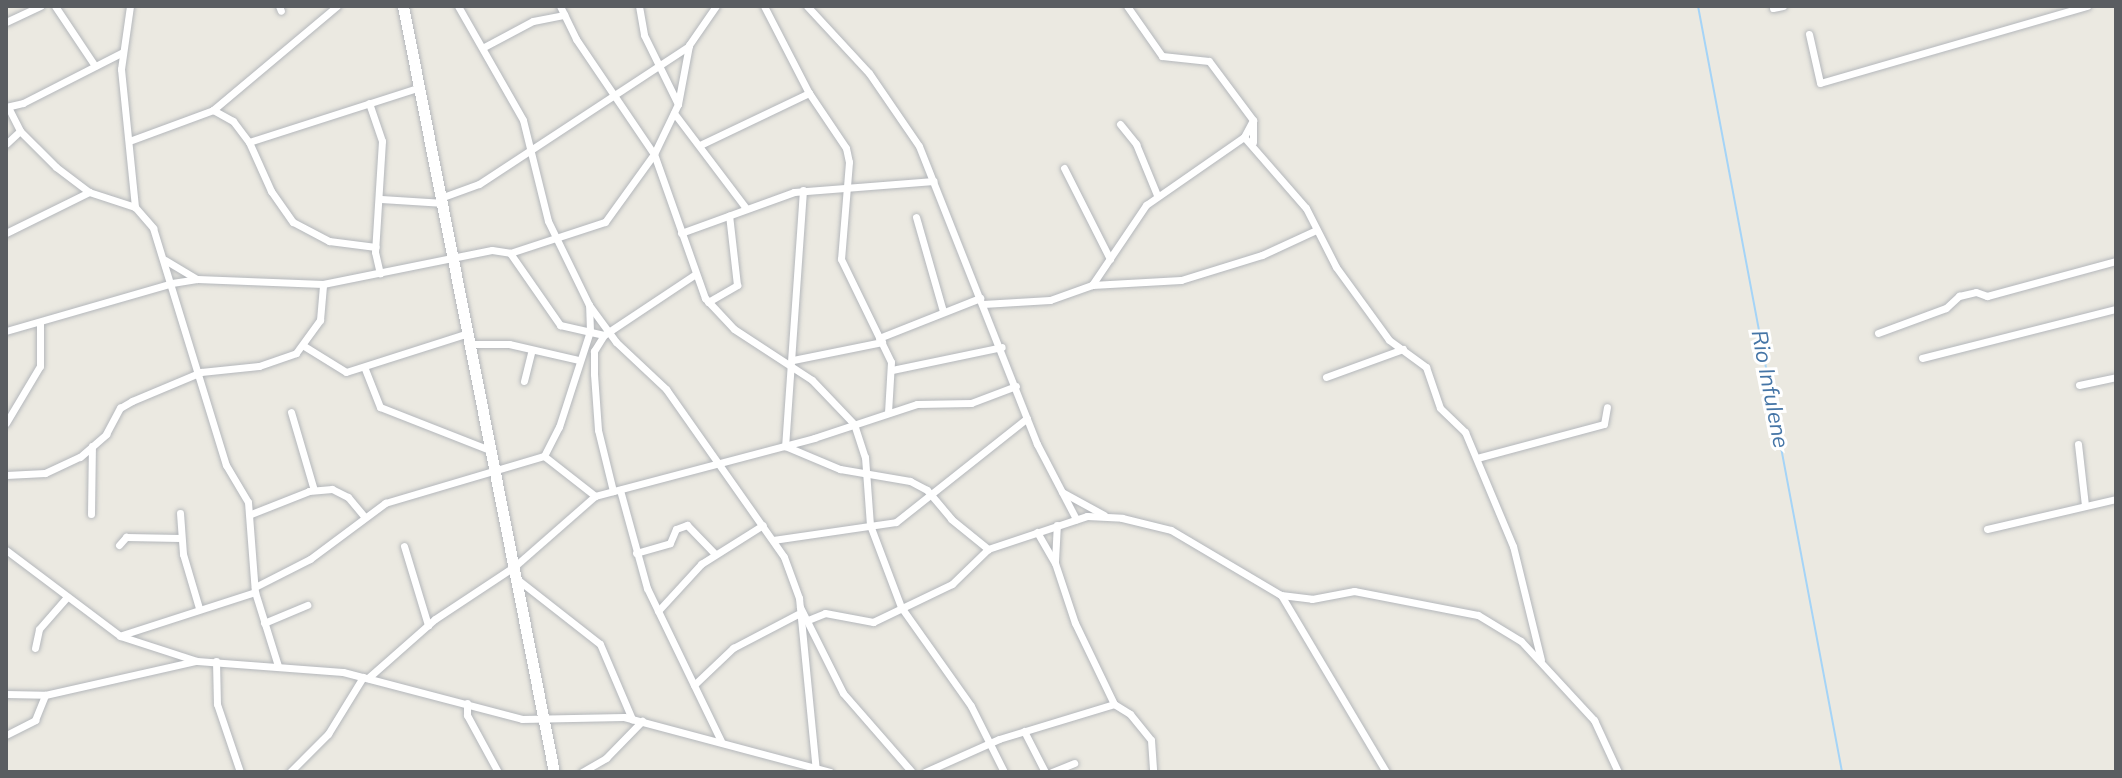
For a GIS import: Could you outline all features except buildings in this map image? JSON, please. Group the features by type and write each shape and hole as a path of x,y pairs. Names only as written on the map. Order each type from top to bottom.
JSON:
{"street":[{"path":"6,22 41,6"},
{"path":"55,6 95,66"},
{"path":"130,6 121,69 132,140 135,207"},
{"path":"132,140 213,110 337,6"},
{"path":"403,6 444,200 487,449 516,572 540,718 554,772"},
{"path":"458,6 484,47 532,148 542,204 556,240 589,305 607,335 666,389 714,461 773,540 799,610 815,769"},
{"path":"560,6 614,96 654,154 694,275 708,302 734,329 792,363 835,400 854,424 866,475 870,525 901,607 971,706 1004,772"},
{"path":"639,6 657,66 678,104"},
{"path":"381,199 444,200 479,184 689,45 716,6"},
{"path":"764,6 809,93 846,148 847,187 841,259 881,340 892,370 888,412"},
{"path":"807,6 869,73 912,135 1002,347 1027,418 1076,519"},
{"path":"1127,6 1162,56 1209,61 1253,120 1253,142 1260,159 1306,208 1316,230 1389,340 1426,367 1440,408 1461,426 1477,458 1513,546 1541,661"},
{"path":"1773,8 1783,6"},
{"path":"1809,34 1820,83 2087,6"},
{"path":"484,47 533,21 564,15"},
{"path":"6,331 172,283 197,279 323,284 492,250 510,253 611,220 654,154 674,113 689,45"},
{"path":"123,51 7,107 20,131 89,192 135,207 149,220 201,372 226,465 251,514 255,590 278,666"},
{"path":"249,142 420,87"},
{"path":"700,145 809,93"},
{"path":"369,103 382,141 376,247 380,273"},
{"path":"213,110 233,121 249,142 271,191 293,222 329,241 376,247"},
{"path":"674,113 745,207"},
{"path":"1092,285 1157,195 1244,137 1253,120"},
{"path":"1120,124 1136,144 1157,195"},
{"path":"6,144 20,131"},
{"path":"1244,137 1253,142"},
{"path":"1064,168 1110,259"},
{"path":"681,233 745,207 803,190 934,181"},
{"path":"785,446 803,190"},
{"path":"6,233 89,192"},
{"path":"708,302 737,285 729,215"},
{"path":"916,217 943,311"},
{"path":"792,363 881,340 943,311 982,301 1050,300 1092,285 1181,280 1262,255 1316,230"},
{"path":"510,253 560,325 607,335"},
{"path":"165,260 197,279"},
{"path":"1878,333 1946,308 1959,296 1976,292 1987,296 2116,261"},
{"path":"694,275 607,335 593,364 598,430 636,553 658,611 721,741"},
{"path":"6,475 54,470 106,434 124,404 201,372 267,364 304,346 320,320 323,284"},
{"path":"120,636 174,622 199,608 255,590 310,559 385,503 544,456 559,427 590,331 589,305"},
{"path":"1922,358 2116,309"},
{"path":"6,423 40,366 40,322"},
{"path":"304,346 340,371 365,369 470,338 579,360"},
{"path":"892,370 1002,347"},
{"path":"1326,377 1403,349"},
{"path":"524,381 532,350"},
{"path":"365,369 380,407 487,449"},
{"path":"2079,385 2116,377"},
{"path":"290,772 328,734 365,677 428,625 516,572 595,496 714,461 785,446 922,403 971,403 1016,386"},
{"path":"1477,458 1604,424 1607,407"},
{"path":"291,412 314,490"},
{"path":"773,540 896,522 934,497 1027,418"},
{"path":"2078,444 2085,505"},
{"path":"91,514 92,446"},
{"path":"785,446 866,475 910,481 934,497 951,519 988,549"},
{"path":"544,456 595,496"},
{"path":"251,514 314,490 339,490 364,516"},
{"path":"1060,491 1104,516 1171,530 1281,595 1312,599 1347,590 1465,610 1511,632 1598,726 1606,754 1618,772"},
{"path":"1987,529 2116,499"},
{"path":"180,513 180,538 199,608"},
{"path":"808,620 825,613 873,622 958,581 988,549 1076,519 1104,516"},
{"path":"636,553 670,543 676,529 687,525 714,553"},
{"path":"658,611 714,553 763,525"},
{"path":"1055,563 1057,525"},
{"path":"1037,532 1055,563 1075,623 1114,704 1130,714 1151,740 1153,772"},
{"path":"119,545 126,537 180,538"},
{"path":"404,546 428,625"},
{"path":"6,550 120,636 197,661"},
{"path":"6,565 15,557"},
{"path":"516,572 600,644 632,719"},
{"path":"1281,595 1386,772"},
{"path":"35,648 39,629 67,597"},
{"path":"264,623 307,605"},
{"path":"799,610 808,620 843,693 912,772"},
{"path":"694,685 733,648 799,610"},
{"path":"6,694 45,695 197,661 278,666 365,677 467,703 496,714 632,719 830,772"},
{"path":"216,661 217,704 240,772"},
{"path":"6,735 35,720 45,695"},
{"path":"467,703 467,715 498,772"},
{"path":"925,772 988,743 1114,704"},
{"path":"582,772 606,758 642,721"},
{"path":"1024,731 1045,772"},
{"path":"1052,772 1074,763"}],"waterway":[{"name":"Rio Infulene","path":"1698,6 1842,772"}]}
